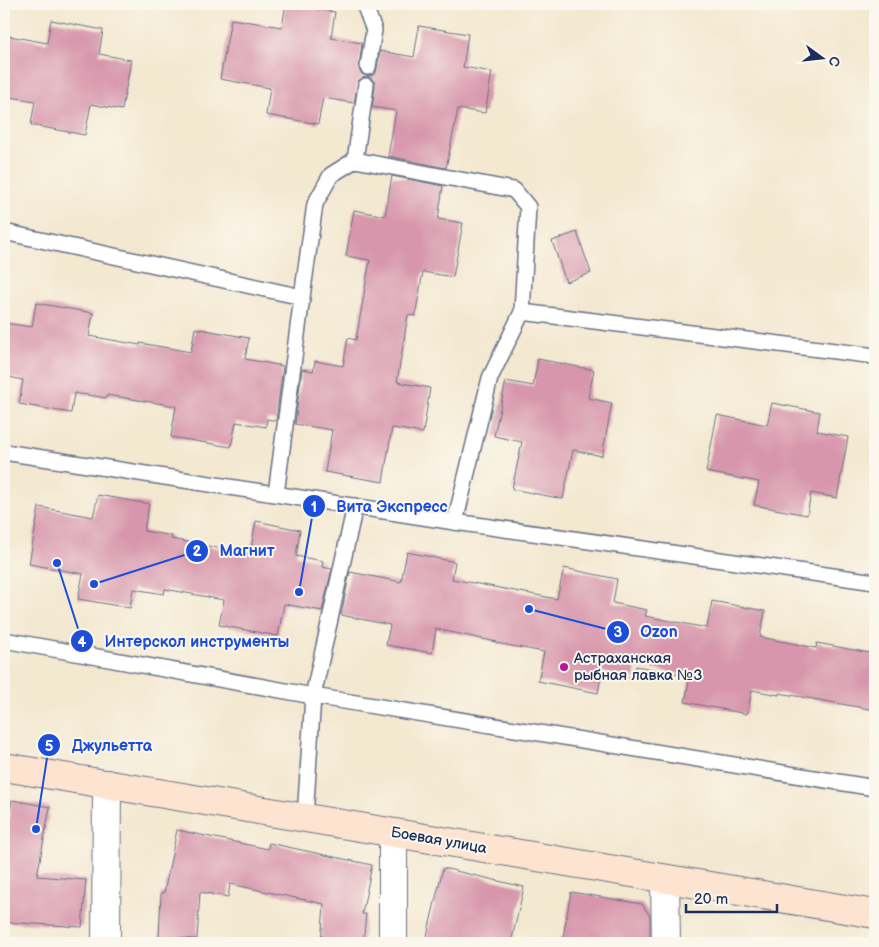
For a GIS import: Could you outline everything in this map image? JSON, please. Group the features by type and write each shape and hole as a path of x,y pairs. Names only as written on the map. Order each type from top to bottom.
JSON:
{"main road":[{"name":"Боевая улица","path":"4,767 875,914"}],"street":[{"path":"106,943 107,784"},
{"path":"393,832 393,943"},
{"path":"665,879 666,943"}],"lane":[{"path":"364,4 374,30 368,67"},
{"path":"355,160 366,86"},
{"path":"276,494 315,204 331,175 355,160 514,190 528,206 522,312 490,378 455,522"},
{"path":"4,232 302,297"},
{"path":"522,312 875,356"},
{"path":"4,452 455,522 875,582"},
{"path":"306,818 313,696 355,506"},
{"path":"4,640 313,696 875,788"}],"building":[{"path":"286,4 335,12 331,38 362,43 359,70 366,76 372,76 376,73 380,51 414,57 419,26 468,34 463,67 492,72 485,113 458,109 446,168 388,156 396,111 372,107 375,83 368,77 358,81 354,103 323,98 318,124 266,115 270,88 220,79 231,19 282,27"},
{"path":"51,20 103,30 99,54 131,60 122,110 91,104 85,135 31,125 35,101 4,96 4,35 47,43"},
{"path":"392,176 443,186 438,219 463,223 453,277 423,272 415,316 408,315 397,382 430,388 423,433 392,428 383,482 325,472 332,430 295,424 302,369 313,371 315,361 343,366 348,338 356,340 370,260 346,256 354,210 385,216"},
{"path":"577,232 591,273 566,282 552,241"},
{"path":"36,303 93,313 89,336 140,345 140,343 191,352 195,328 249,338 245,359 283,366 276,421 267,419 266,427 236,422 231,447 171,437 176,406 107,395 107,398 74,393 71,413 19,404 23,380 4,376 4,323 32,327"},
{"path":"538,359 594,370 588,398 612,403 602,456 573,450 563,499 512,489 522,442 494,436 506,381 533,386"},
{"path":"772,403 820,412 817,431 848,437 837,498 811,493 807,515 754,505 759,482 706,472 717,415 767,425"},
{"path":"98,495 149,504 144,531 172,536 171,539 250,554 256,521 300,530 296,556 323,561 322,567 332,569 322,611 284,604 278,636 219,625 224,600 165,589 164,594 133,589 130,608 78,599 83,574 29,564 39,507 93,517"},
{"path":"407,552 455,562 452,579 557,599 564,568 617,579 613,603 647,610 645,616 707,628 712,601 765,611 760,637 816,648 817,643 875,654 875,710 752,690 747,714 685,702 690,676 636,666 634,678 602,672 598,693 538,681 544,652 436,629 432,653 386,645 390,625 341,615 350,572 401,582"},
{"path":"12,800 50,807 37,876 86,880 82,927 4,922 4,845"},
{"path":"177,830 268,849 269,843 372,865 362,914 366,914 363,943 321,943 324,904 230,884 228,897 200,892 197,939 159,937 161,893 164,893"},
{"path":"443,868 524,887 511,943 439,943 426,940"},
{"path":"571,892 642,904 650,916 650,943 562,943"}],"place":[{"name":"Интерскол инструменты","path":"57,563"},
{"name":"Магнит","path":"94,584"},
{"name":"Вита Экспресс","path":"299,592"},
{"name":"Ozon","path":"529,609"},
{"name":"Астраханская рыбная лавка №3","path":"564,667"},
{"name":"Джульетта","path":"36,829"}]}
